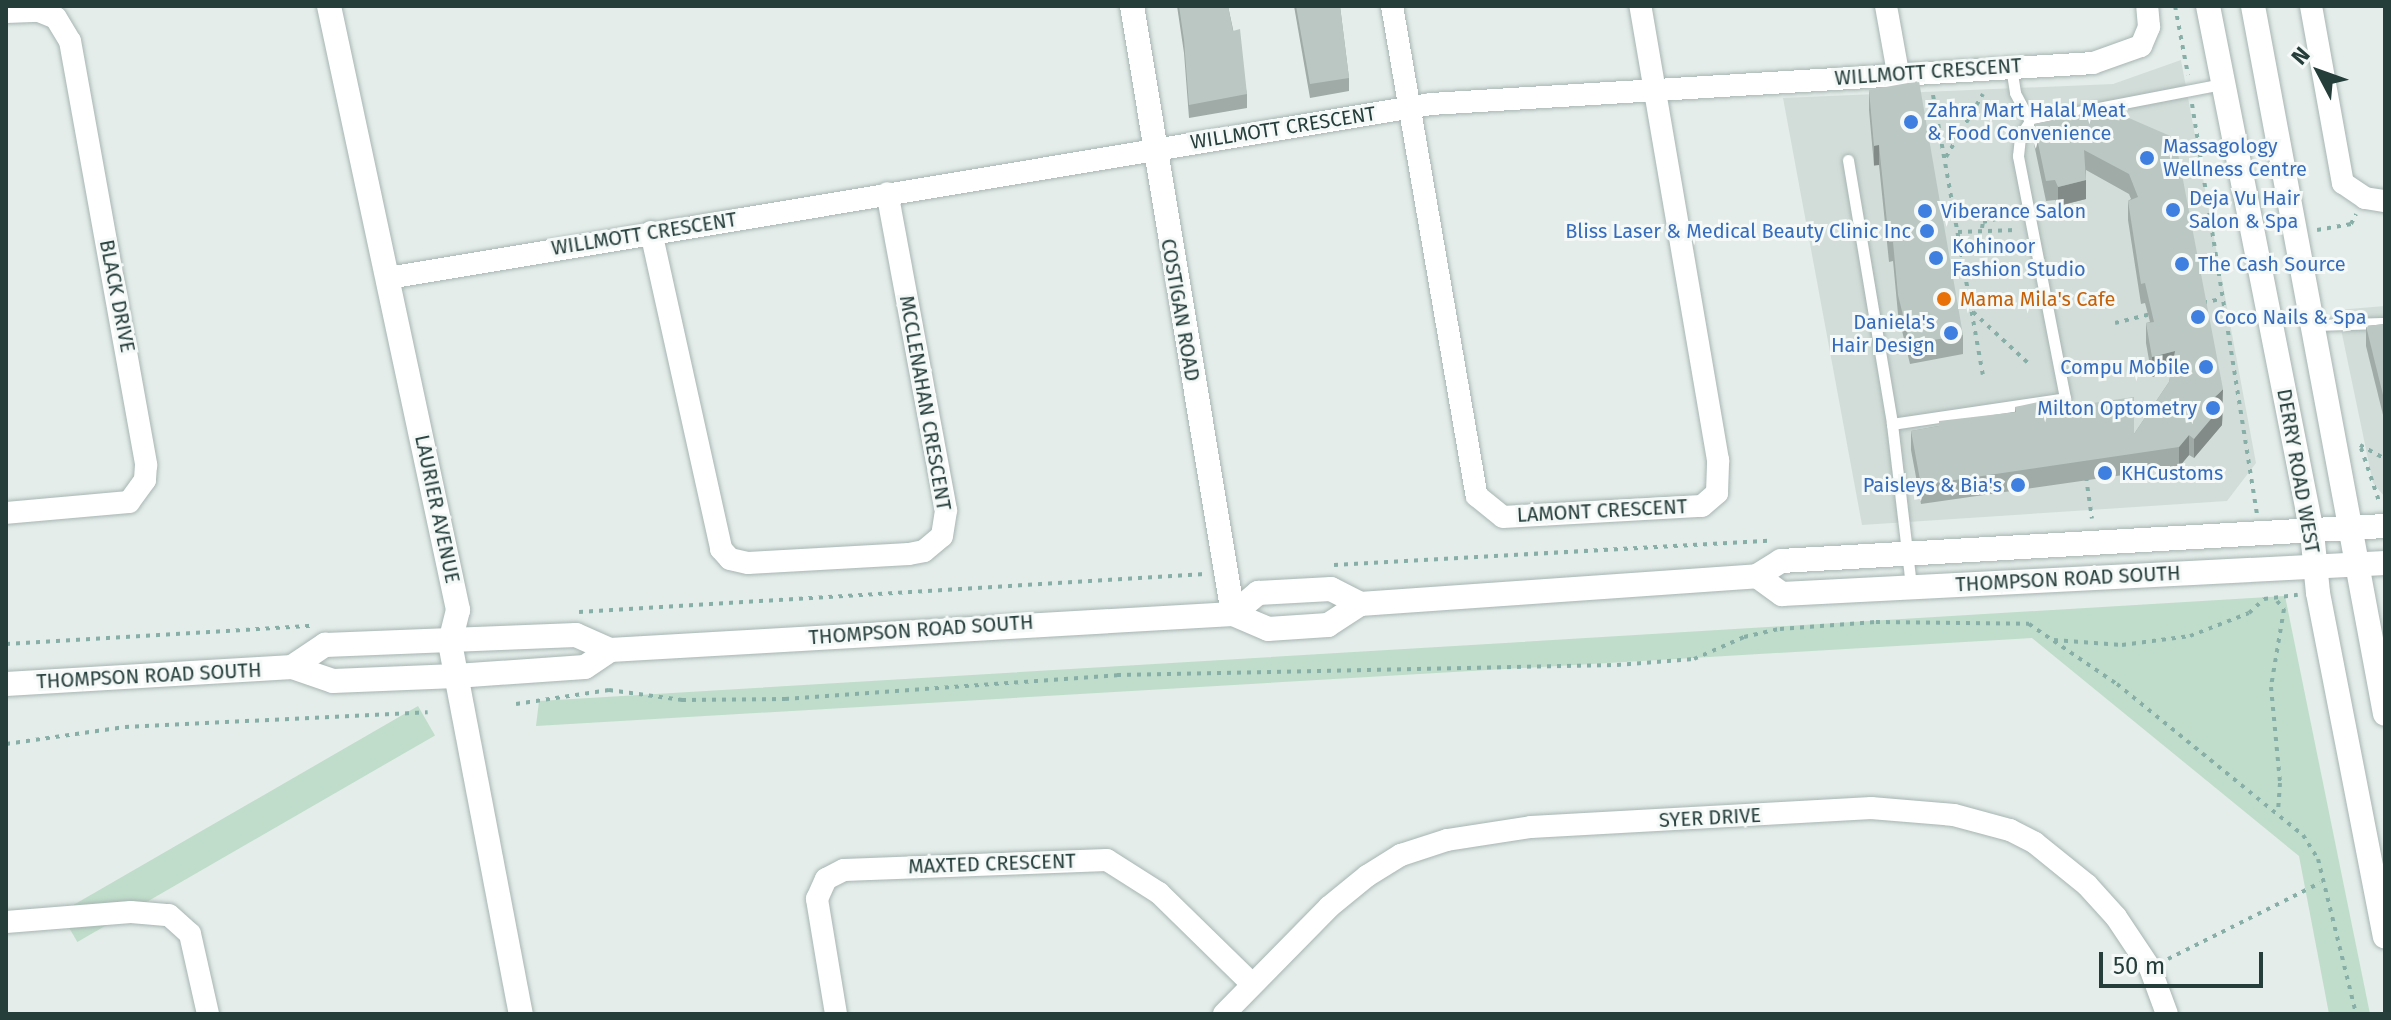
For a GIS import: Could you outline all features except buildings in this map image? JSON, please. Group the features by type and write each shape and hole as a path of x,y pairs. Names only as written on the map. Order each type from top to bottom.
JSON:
{"main road":[{"name":"LAURIER AVENUE","path":"329,6 458,610 450,643 521,1014"},
{"name":"COSTIGAN ROAD","path":"1132,6 1153,149 1233,614"},
{"name":"DERRY ROAD WEST","path":"2208,6 2312,532 2385,937"},
{"name":"DERRY ROAD WEST","path":"2253,6 2385,714"},
{"name":"THOMPSON ROAD SOUTH","path":"292,667 325,645 450,643 576,635 610,650 1233,614 1268,629 1328,625 1360,604 1757,576 1781,561 2385,526"},
{"name":"THOMPSON ROAD SOUTH","path":"1757,576 1782,594 2385,563"},
{"name":"THOMPSON ROAD SOUTH","path":"1233,614 1258,593 1331,589 1360,604"},
{"name":"THOMPSON ROAD SOUTH","path":"6,684 292,667 333,681 456,676 585,667 610,650"}],"street":[{"name":"LAMONT CRESCENT","path":"1392,6 1407,107 1477,496 1484,505 1503,517 1702,506 1717,493 1720,476 1640,6"},
{"path":"1886,6 1898,73"},
{"name":"WILLMOTT CRESCENT","path":"388,278 1407,107 1898,73 2093,63 2131,54 2146,38 2147,6"},
{"path":"2311,6 2343,183 2375,200"},
{"name":"BLACK DRIVE","path":"6,12 39,11 56,18 70,41 146,465 145,480 129,502 6,513"},
{"name":"MCCLENAHAN CRESCENT","path":"651,232 721,549 730,559 748,563 909,554 942,536 946,510 887,193"},
{"name":"SYER DRIVE","path":"1224,1014 1367,876 1401,855 1447,840 1531,827 1871,808 1954,815 2010,830 2035,843 2087,885 2150,968 2167,1014"},
{"name":"MAXTED CRESCENT","path":"836,1014 817,899 826,879 844,870 1107,860 1148,883 1252,984"},
{"path":"6,922 131,912 169,915 190,934 208,1014"}],"lane":[{"path":"2011,67 2015,93 2030,121"},
{"path":"1892,424 2065,398 2018,156 2020,136 2030,121 2222,84"},
{"path":"1848,160 1892,424 1911,586"},
{"path":"2312,325 2385,323"}],"path":[{"path":"2175,6 2191,90 2220,299 2257,508 2255,535"},
{"path":"1945,159 1983,94"},
{"path":"1933,95 1983,375"},
{"path":"2317,230 2351,224 2375,200"},
{"path":"1958,232 1982,228 1989,220 2028,212"},
{"path":"1982,228 1992,235 2032,228"},
{"path":"2190,306 2220,299"},
{"path":"1972,310 2028,363"},
{"path":"2115,323 2160,313"},
{"path":"2359,445 2385,459"},
{"path":"2084,462 2092,519"},
{"path":"2243,509 2257,508"},
{"path":"2076,520 2107,518"},
{"path":"1318,566 1773,541"},
{"path":"2259,569 2264,599"},
{"path":"563,612 1195,575"},
{"path":"2052,639 2122,645 2178,639 2221,627 2264,599 2277,601 2284,609 2271,687 2280,783 2278,813"},
{"path":"516,704 609,690 682,700 785,699 1117,675 1617,665 1694,659 1744,637 1780,629 1876,622 2029,624 2117,684 2303,835 2318,859 2320,883 2356,1014"},
{"path":"6,644 313,626"},
{"path":"6,744 125,727 428,712"},
{"path":"2150,968 2320,883"}],"shaded area":[{"path":"2181,60 2256,463 2227,501 1862,525 1783,98 2113,84"},
{"path":"2385,306 2384,496 2373,483 2337,310"}],"green space":[{"path":"2285,596 2370,1014 2329,1014 2299,856 2032,638 536,726 539,701"},
{"path":"418,706 435,735 77,942 60,912"}],"place":[{"name":"Zahra Mart Halal Meat & Food Convenience","path":"1911,122"},
{"name":"Massagology Wellness Centre","path":"2147,158"},
{"name":"Deja Vu Hair Salon & Spa","path":"2173,210"},
{"name":"Viberance Salon","path":"1925,211"},
{"name":"Bliss Laser & Medical Beauty Clinic Inc","path":"1927,231"},
{"name":"Kohinoor Fashion Studio","path":"1936,258"},
{"name":"The Cash Source","path":"2182,264"},
{"name":"Mama Mila's Cafe","path":"1944,299"},
{"name":"Coco Nails & Spa","path":"2198,317"},
{"name":"Daniela's Hair Design","path":"1951,333"},
{"name":"Compu Mobile","path":"2206,367"},
{"name":"Milton Optometry","path":"2213,408"},
{"name":"KHCustoms","path":"2105,473"},
{"name":"Paisleys & Bia's","path":"2018,485"}]}
